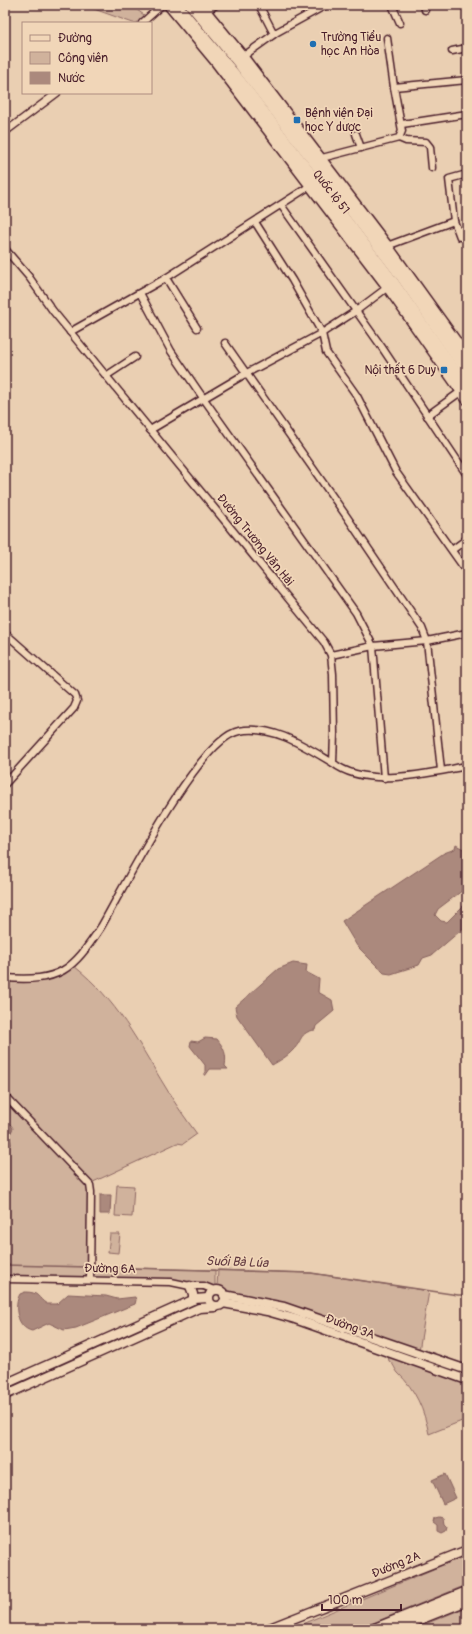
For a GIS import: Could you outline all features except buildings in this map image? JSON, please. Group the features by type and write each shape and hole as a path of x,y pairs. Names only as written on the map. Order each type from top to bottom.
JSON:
{"main road":[{"name":"Quốc lộ 51","path":"177,5 187,22 240,81 314,184 467,357"},
{"name":"Quốc lộ 51","path":"191,5 202,10 316,160 398,279 467,372"},
{"name":"Quốc lộ 51","path":"162,6 187,22"},
{"name":"Quốc lộ 51","path":"316,160 387,246 398,279 466,391"},
{"path":"375,1629 467,1592"},
{"path":"394,1629 467,1600"}],"street":[{"path":"187,22 202,10 216,5"},
{"path":"259,5 274,34"},
{"path":"240,59 274,34 326,5"},
{"path":"392,5 400,23"},
{"path":"143,22 162,6"},
{"path":"388,38 394,87 402,124 402,135 399,138"},
{"path":"452,51 467,48"},
{"path":"394,87 467,80"},
{"path":"5,132 56,94"},
{"path":"402,124 467,114"},
{"path":"356,134 361,148"},
{"path":"316,160 399,138 406,141 423,141 428,144 432,168"},
{"path":"467,174 449,179 454,221 460,234 467,230"},
{"path":"70,332 166,278 314,184"},
{"path":"281,205 467,475"},
{"path":"387,246 454,221"},
{"path":"255,222 292,280 322,333 326,352 357,396 396,472 467,572"},
{"name":"Đường Trương Văn Hải","path":"5,249 20,266 70,332 323,640 331,655 334,734 332,762"},
{"path":"166,278 197,328"},
{"path":"150,430 245,374 322,333 356,312 398,279"},
{"path":"140,293 172,351 203,398 356,612 373,646 384,778"},
{"path":"225,343 245,374 347,517 420,623 427,641 441,770"},
{"path":"106,376 135,357"},
{"path":"427,416 466,391"},
{"path":"452,550 467,539"},
{"path":"5,633 75,695 77,701 74,708 5,784"},
{"path":"331,655 373,646 427,641 467,633"},
{"path":"5,978 41,979 59,973 72,965 86,950 186,782 204,756 226,736 238,731 247,730 280,735 332,762 340,768 361,776 384,778 467,766"},
{"path":"5,1096 90,1184 90,1277"},
{"name":"Đường 6A","path":"5,1280 90,1277 177,1282 190,1286 204,1286 214,1290"},
{"path":"190,1286 193,1294 193,1300"},
{"path":"5,1395 199,1308 214,1306 224,1299 221,1291 214,1290 210,1292 208,1298 210,1304 214,1306"},
{"path":"5,1384 193,1300 208,1298"},
{"name":"Đường 3A","path":"224,1299 284,1307 467,1370"},
{"name":"Đường 3A","path":"224,1299 267,1311 467,1380"},
{"path":"404,1359 407,1350"},
{"name":"Đường 2A","path":"267,1629 467,1550"}],"green space":[{"path":"83,5 130,5 147,17 141,22 130,22"},
{"path":"74,966 103,993 126,1022 177,1106 197,1134 183,1144 177,1143 91,1183 88,1267 215,1270 215,1287 207,1292 182,1281 172,1280 5,1278 5,1148 11,1145 10,1134 13,1128 5,1118 5,980 22,981"},
{"path":"117,1185 134,1186 132,1217 115,1216"},
{"path":"110,1234 120,1234 118,1253 108,1252"},
{"path":"218,1270 311,1273 429,1291 419,1351 286,1304 226,1292 217,1287"},
{"path":"196,1302 205,1302 207,1304 5,1391 5,1387"},
{"path":"388,1356 467,1383 463,1402 467,1410 467,1419 429,1434 425,1417 414,1393 389,1361"},
{"path":"467,1555 467,1584 459,1588 358,1629 290,1629"},
{"path":"467,1607 467,1629 413,1629"}],"water":[{"path":"456,845 467,851 467,887 438,909 435,915 441,921 447,922 467,902 467,925 432,955 423,958 419,965 391,974 384,973 357,946 342,921 444,853 455,849"},
{"path":"293,963 307,965 306,972 319,979 318,992 332,1000 334,1011 316,1026 315,1030 303,1035 296,1047 289,1054 272,1065 237,1016 235,1007 278,969"},
{"path":"205,1038 217,1039 223,1048 226,1062 225,1066 228,1069 210,1069 205,1076 205,1065 190,1046 191,1041 198,1042"},
{"path":"5,1118 13,1128 10,1134 11,1145 5,1148"},
{"path":"100,1195 111,1195 110,1214 100,1214"},
{"path":"25,1292 36,1294 47,1304 57,1304 68,1294 106,1296 117,1299 135,1297 136,1300 135,1304 76,1328 64,1330 49,1323 32,1331 23,1326 18,1316 18,1299 20,1294"},
{"path":"445,1474 456,1498 443,1504 432,1480"},
{"path":"435,1518 443,1518 444,1524 447,1527 446,1531 442,1533 438,1531 438,1525 434,1522"}],"waterway":[{"name":"Suối Bà Lúa","path":"5,1265 89,1267"},
{"name":"Suối Bà Lúa","path":"93,1267 311,1273 458,1295 467,1295"}],"place":[{"name":"Trường Tiểu học An Hòa","path":"313,44"},
{"name":"Bệnh viện Đại học Y dược","path":"297,120"},
{"name":"Nội thất 6 Duy","path":"444,370"}]}
